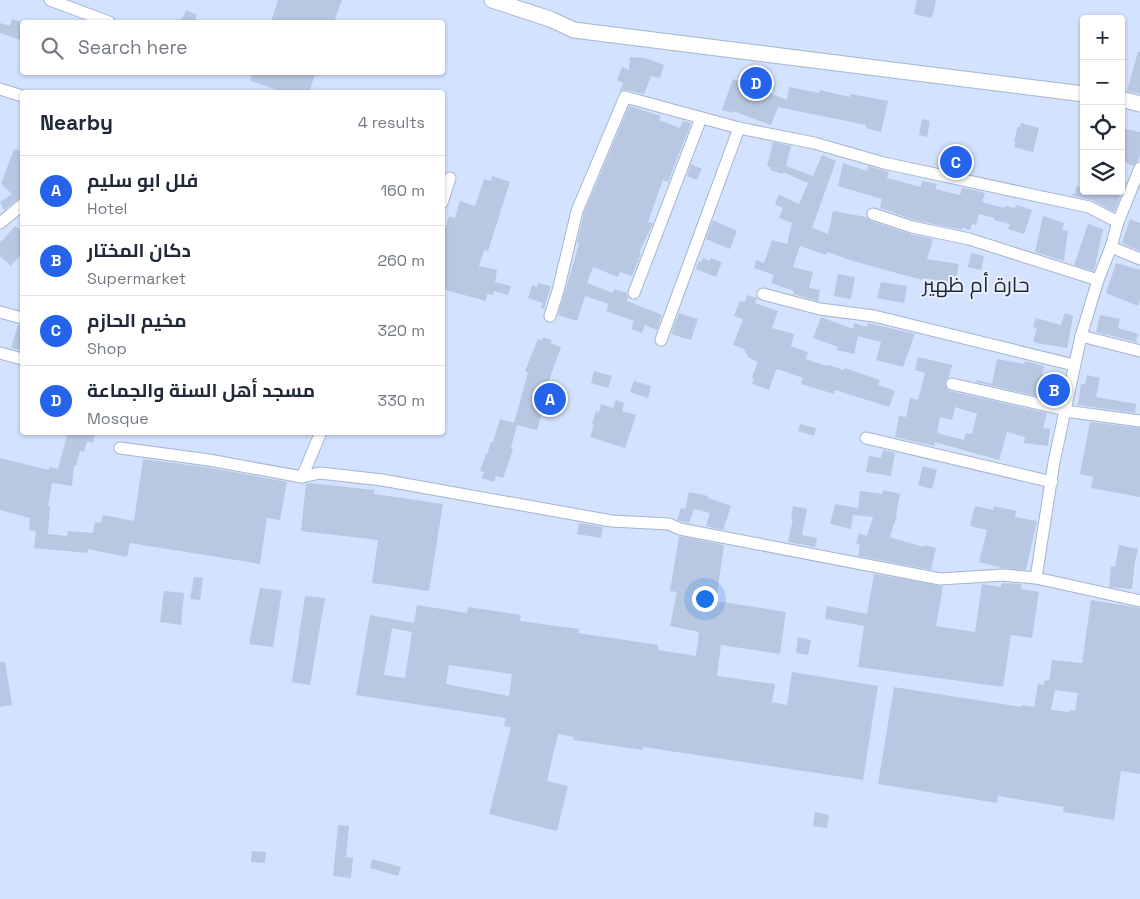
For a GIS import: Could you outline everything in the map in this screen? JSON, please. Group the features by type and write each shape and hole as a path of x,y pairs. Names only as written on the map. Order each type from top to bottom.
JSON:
{"street":[{"path":"50,0 104,20"},
{"path":"492,0 550,19 574,30 1080,93"},
{"path":"0,89 20,95"},
{"path":"550,316 558,291 577,211 625,97 740,128 814,143 884,163 1089,207 1118,222"},
{"path":"1125,100 1140,104"},
{"path":"634,293 701,118"},
{"path":"661,340 740,128"},
{"path":"1036,578 1054,462 1081,336 1118,222 1140,168"},
{"path":"445,194 450,178"},
{"path":"0,223 20,207"},
{"path":"873,214 912,226 969,239 1098,280"},
{"path":"1111,247 1140,259"},
{"path":"763,294 820,309 874,316 1074,365"},
{"path":"0,312 20,317"},
{"path":"1081,336 1140,351"},
{"path":"0,353 20,358"},
{"path":"952,384 1066,411 1140,421"},
{"path":"302,478 320,435"},
{"path":"866,438 1052,482"},
{"path":"120,448 209,460 302,478 320,473 382,480 612,521 669,524 680,529 940,579 1003,575 1036,578 1140,601"}],"building":[{"path":"278,0 342,0 335,20 272,20"},
{"path":"917,0 936,0 932,18 914,14"},
{"path":"186,10 197,15 195,20 181,20"},
{"path":"12,19 20,21 20,40 0,33 0,23 10,26"},
{"path":"1138,52 1140,52 1140,94 1127,91"},
{"path":"630,57 645,58 664,65 660,78 651,76 644,94 627,90 619,93 623,83 617,80 622,67 629,70"},
{"path":"252,75 315,75 310,90 278,90 250,81"},
{"path":"733,79 787,100 789,87 819,93 820,90 850,97 850,94 888,101 881,132 866,128 866,125 778,107 771,125 733,111 732,113 722,110"},
{"path":"629,106 661,116 659,120 680,128 683,121 691,123 668,182 663,180 648,222 653,223 639,253 641,254 632,276 620,272 618,277 593,267 587,283 613,293 614,289 627,293 627,301 662,315 657,330 645,325 642,333 631,329 634,321 606,311 609,304 585,296 577,321 558,315 579,244 577,243 584,213"},
{"path":"922,119 930,121 927,137 919,135"},
{"path":"1021,123 1039,128 1033,152 1014,147 1018,126 1020,127"},
{"path":"1125,129 1140,132 1140,155 1138,161 1133,166 1125,163"},
{"path":"773,142 791,146 786,166 813,176 822,155 836,161 812,228 828,234 833,211 866,217 871,221 910,234 933,239 927,259 959,264 955,284 922,278 922,280 827,252 826,255 800,246 793,267 813,272 809,288 820,290 818,301 793,294 794,291 771,283 774,275 754,268 756,260 764,263 772,240 787,244 792,223 779,218 783,208 775,204 779,195 799,204 808,183 783,172 783,174 770,170 771,167 767,166"},
{"path":"14,149 20,150 20,198 4,210 0,202 12,194 1,184"},
{"path":"843,163 867,171 868,166 889,172 887,178 921,187 922,181 937,184 935,189 960,195 962,188 974,190 985,193 982,202 1004,208 1005,206 1015,208 1016,205 1032,210 1024,234 1008,229 1010,224 979,214 976,225 972,224 970,230 962,227 962,230 914,220 880,208 882,199 838,186"},
{"path":"691,164 702,169 697,180 687,176"},
{"path":"492,176 510,182 488,251 484,250 479,266 497,270 495,282 511,286 508,295 494,291 493,295 487,294 486,301 445,290 445,229 449,216 455,218 460,201 475,206 484,179 491,181"},
{"path":"1076,186 1080,187 1080,195 1121,195 1114,212 1092,200 1072,196 1073,193 1075,194"},
{"path":"1043,216 1064,223 1062,230 1068,231 1064,261 1035,252"},
{"path":"1130,219 1140,223 1140,251 1122,243"},
{"path":"713,220 737,231 730,249 706,239"},
{"path":"1088,224 1103,229 1094,271 1074,265"},
{"path":"15,226 20,230 20,255 11,266 0,256 0,243"},
{"path":"971,253 984,256 981,270 968,267"},
{"path":"703,258 710,261 711,258 722,262 716,277 696,269 699,261 701,262"},
{"path":"1116,263 1140,270 1140,300 1138,306 1106,293"},
{"path":"838,274 855,277 851,299 834,296"},
{"path":"881,282 907,286 904,303 877,298"},
{"path":"538,283 551,286 544,309 541,308 543,303 528,298 532,285 537,287"},
{"path":"747,295 757,298 755,303 778,311 772,328 794,334 791,346 808,352 806,359 844,370 845,368 880,380 878,385 895,391 889,407 835,390 834,394 801,384 803,378 778,369 769,390 752,384 754,378 752,377 758,362 748,357 744,349 733,345 743,319 734,316 740,301 745,302"},
{"path":"679,313 698,319 691,340 671,334"},
{"path":"1065,313 1073,316 1067,348 1033,341 1037,328 1033,327 1036,318 1061,325"},
{"path":"1100,315 1120,319 1118,328 1138,334 1136,342 1096,332"},
{"path":"821,317 853,329 854,323 867,327 868,323 915,334 903,367 876,360 881,342 858,336 854,354 837,350 838,347 813,338"},
{"path":"18,325 20,325 20,350 11,348"},
{"path":"543,337 551,340 550,343 561,347 548,383 550,384 537,430 517,425 511,448 513,449 503,478 496,476 494,482 481,478 484,472 480,471 491,442 493,442 500,419 514,423 528,372 525,371 538,339 542,340"},
{"path":"918,357 952,365 949,377 945,383 950,391 1047,413 1043,428 1050,429 1048,446 1024,443 1025,437 1007,432 999,460 935,442 934,446 895,437 899,416 906,417 910,398 918,400 925,373 915,370","holes":["955,407 977,414 972,434 966,433 964,440 937,433 940,417 952,420"]},
{"path":"997,359 1024,364 1025,361 1044,366 1042,375 1057,378 1053,394 1038,391 1037,396 976,382 976,380 992,384"},
{"path":"594,371 612,376 608,388 591,383"},
{"path":"1087,375 1100,378 1096,397 1136,404 1135,413 1078,405 1081,384 1085,384"},
{"path":"634,381 651,386 648,398 630,392"},
{"path":"616,400 624,403 622,411 636,415 625,448 590,437 596,411 599,412 601,404 613,408"},
{"path":"1090,422 1140,428 1140,497 1091,488 1093,477 1080,474"},
{"path":"800,424 816,428 814,436 798,431"},
{"path":"65,435 94,435 93,443 87,441 84,452 80,451 76,466 74,465 72,486 52,483 48,506 50,506 48,534 67,536 68,531 93,533 95,522 101,523 103,515 134,521 143,459 205,467 287,482 280,520 267,518 260,564 130,543 127,557 88,549 87,553 34,548 36,531 29,530 30,518 0,510 0,458 49,470 50,467 58,469 67,436"},
{"path":"883,450 895,453 891,476 866,472 869,456 881,458"},
{"path":"923,466 937,470 932,489 918,485"},
{"path":"306,484 374,490 374,494 443,504 429,591 372,583 378,540 301,531"},
{"path":"883,490 900,494 897,516 890,536 924,547 925,545 936,548 931,570 858,556 860,545 856,543 859,533 867,536 873,517 853,515 851,529 830,524 835,504 858,508 860,491 883,494"},
{"path":"689,492 708,496 708,498 731,506 723,530 706,526 710,513 694,509 689,523 677,520 681,508 685,509"},
{"path":"793,506 807,509 802,535 817,538 815,547 788,542 793,519 791,519"},
{"path":"975,506 993,510 994,506 1016,511 1015,517 1037,521 1026,570 1002,568 979,562 987,530 970,526"},
{"path":"579,523 603,527 601,538 577,534"},
{"path":"679,536 724,545 716,601 786,612 780,654 721,645 717,676 775,684 772,702 787,705 792,672 878,686 863,780 643,747 643,750 573,740 574,737 558,734 547,781 568,786 557,831 489,814 511,727 504,726 506,718 356,695 370,615 414,623 417,605 467,613 468,607 521,615 520,621 579,629 578,633 658,645 658,650 696,656 699,632 670,626 677,592 670,591","holes":["392,628 412,632 405,678 384,675","449,665 512,674 509,696 446,684"]},
{"path":"1119,545 1138,549 1132,589 1109,587 1111,566 1115,567"},
{"path":"874,574 943,586 936,626 975,632 982,584 1001,587 1002,583 1022,584 1021,589 1039,592 1032,638 1011,635 1003,687 858,667 864,626 825,619 827,606 867,614"},
{"path":"194,577 203,578 200,600 190,599"},
{"path":"260,588 282,591 273,647 249,644"},
{"path":"164,591 184,593 181,625 160,622"},
{"path":"305,596 325,598 310,685 292,682"},
{"path":"1091,600 1140,608 1140,774 1121,771 1114,820 1063,812 1064,807 998,796 997,803 878,784 894,687 1021,707 1021,705 1034,707 1038,684 1044,685 1045,680 1049,681 1052,660 1082,663","holes":["1055,690 1078,693 1075,711 1051,710"]},
{"path":"798,637 811,640 808,655 796,653"},
{"path":"0,662 5,662 12,705 0,707"},
{"path":"815,812 829,815 827,828 813,826"},
{"path":"338,825 349,826 346,857 353,858 351,878 333,876"},
{"path":"252,851 266,852 265,863 251,862"},
{"path":"372,859 401,867 398,876 370,868"}],"place":[{"name":"مسجد أهل السنة والجماعة","path":"756,83"},
{"name":"مخيم الحازم","path":"956,162"},
{"name":"دكان المختار","path":"1054,390"},
{"name":"فلل ابو سليم","path":"550,399"}],"district":[{"name":"حارة أم ظهير","path":"976,285"}]}
